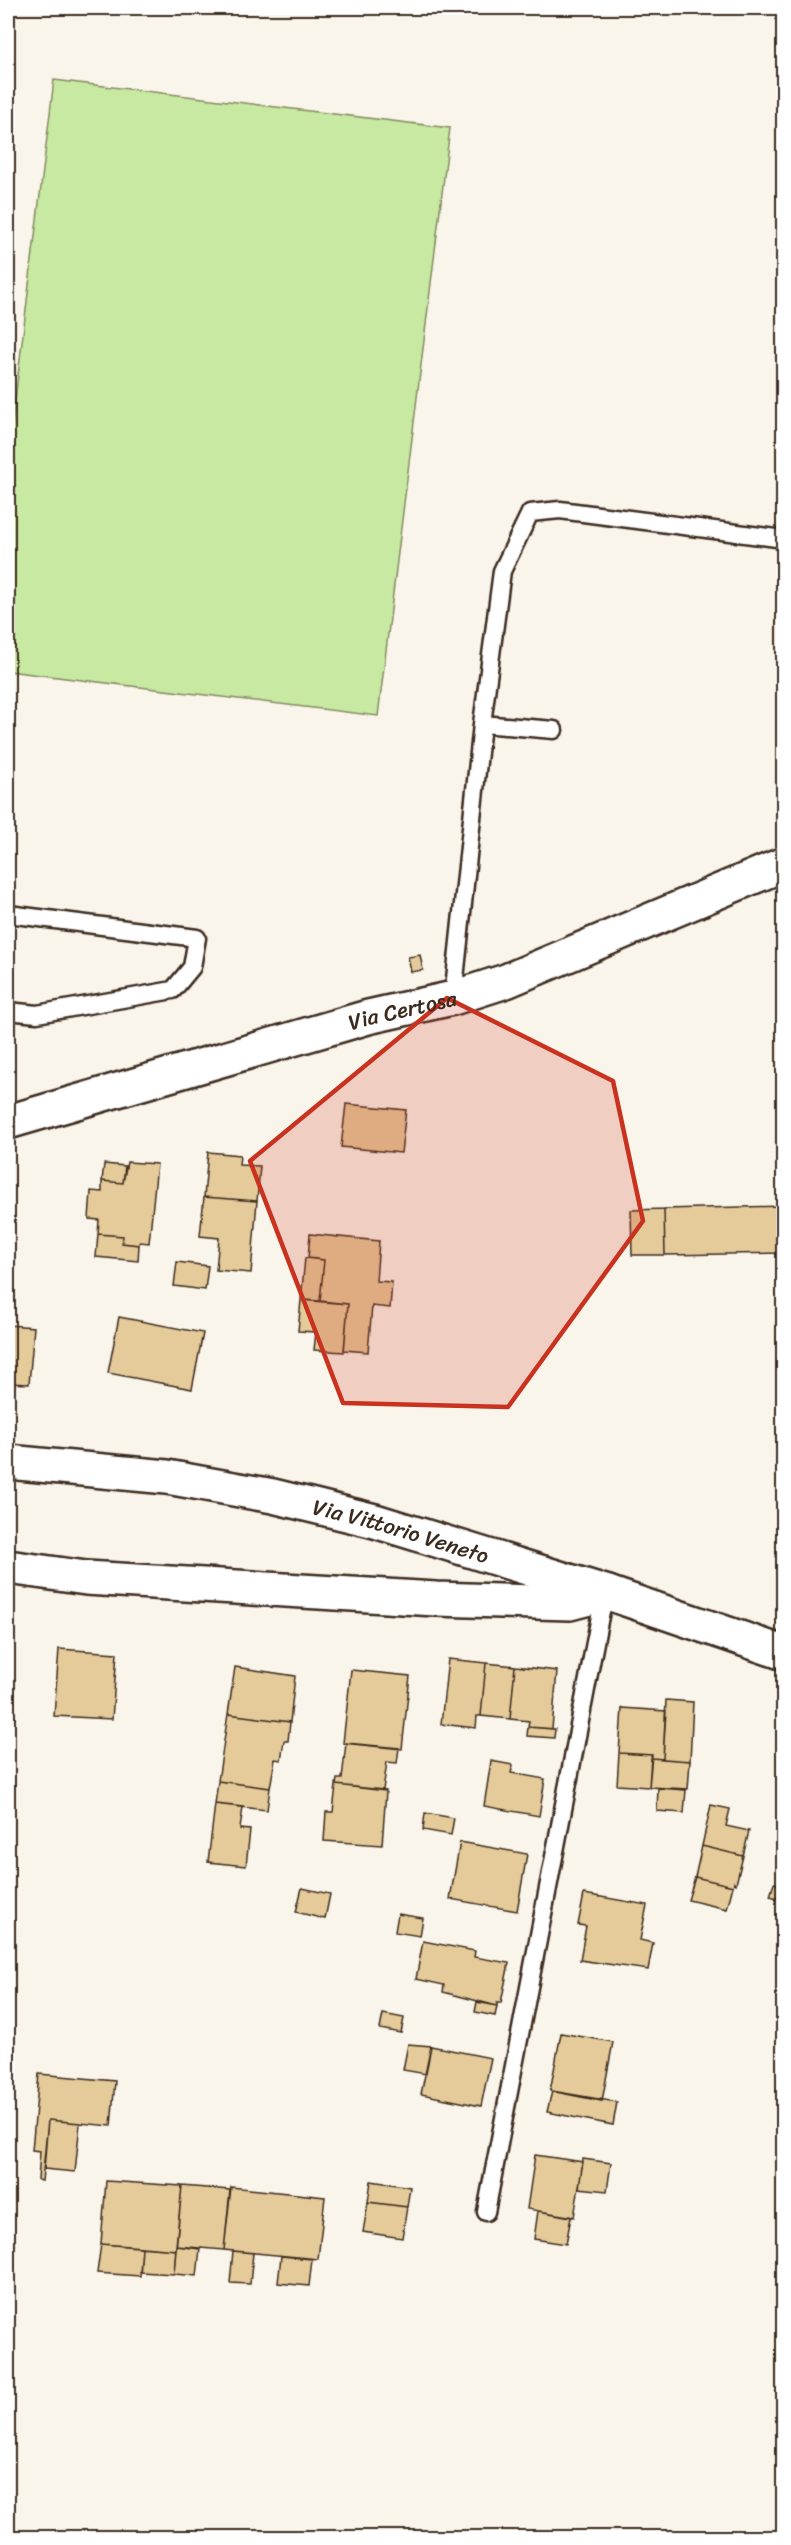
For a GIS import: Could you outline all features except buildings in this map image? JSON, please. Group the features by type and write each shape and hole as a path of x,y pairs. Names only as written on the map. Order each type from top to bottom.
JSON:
{"street":[{"name":"Via Certosa","path":"8,1122 368,1017 453,998 506,981 783,864"},
{"name":"Via Vittorio Veneto","path":"8,1462 167,1477 273,1497 375,1521 608,1593 783,1653"},
{"path":"8,1567 86,1578 488,1601 570,1603 608,1593"}],"lane":[{"path":"453,998 482,724 502,571 530,513 560,510 783,539"},
{"path":"482,724 554,730"},
{"path":"8,914 197,938 192,967 173,990 37,1014 8,1011"},
{"path":"486,2212 601,1611 608,1593"}],"highlighted area":[{"path":"447,998 613,1081 643,1221 508,1407 343,1403 250,1161"}],"green space":[{"path":"54,80 450,128 378,716 8,671 8,457"}]}
